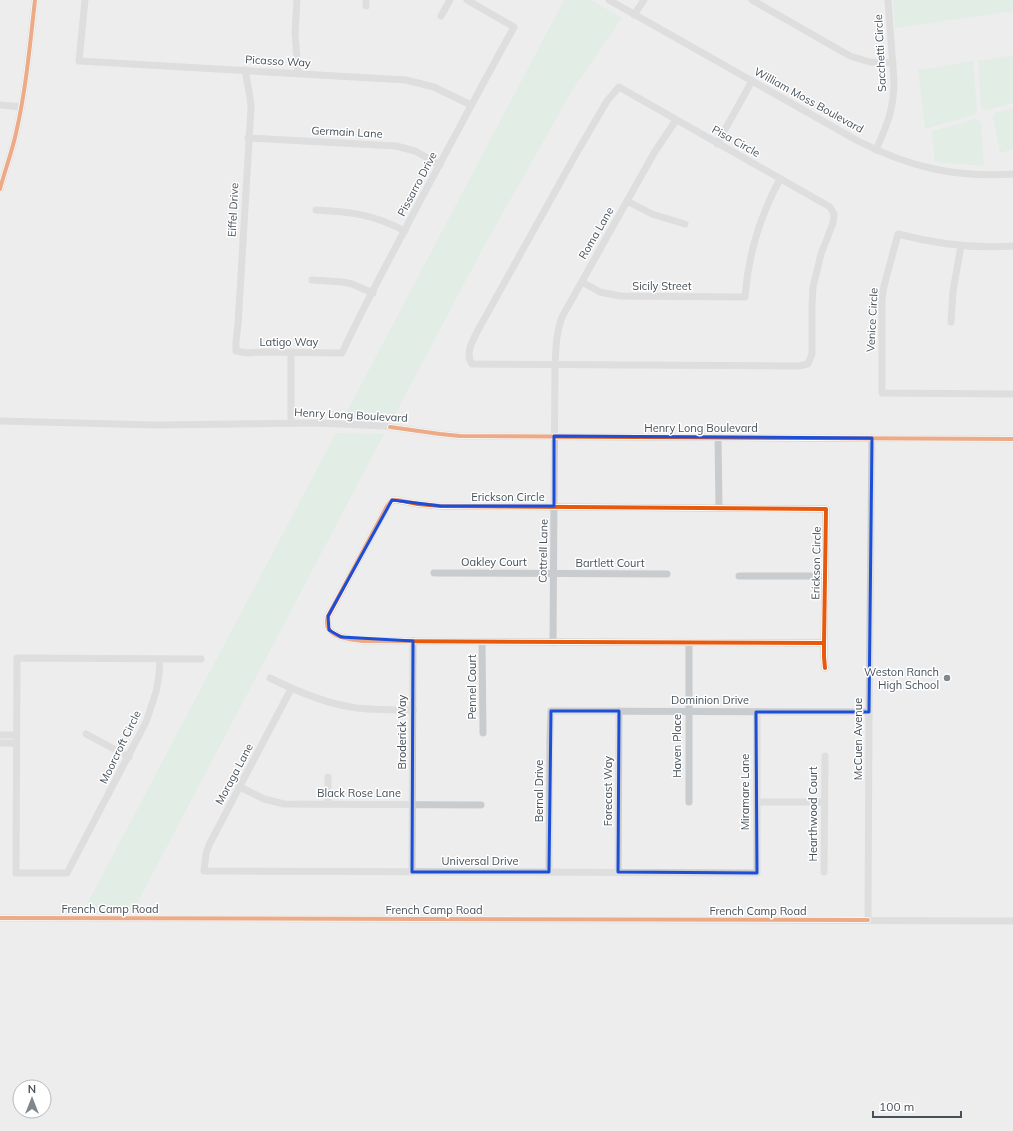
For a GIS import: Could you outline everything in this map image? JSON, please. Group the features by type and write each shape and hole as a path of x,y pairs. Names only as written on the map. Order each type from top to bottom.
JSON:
{"street":[{"path":"0,189 16,134 22,106 35,0"},
{"name":"Picasso Way","path":"85,0 79,61 414,81 434,86 471,105"},
{"path":"297,0 295,33 298,73"},
{"path":"441,16 450,0"},
{"name":"Pissarro Drive","path":"342,353 471,105 514,27 467,0"},
{"name":"William Moss Boulevard","path":"609,0 876,150 911,163 946,172 984,175 1013,174"},
{"path":"634,15 644,0"},
{"path":"752,0 850,56 870,62 893,63"},
{"name":"Sacchetti Circle","path":"876,150 887,127 893,104 894,81 888,0"},
{"name":"Eiffel Drive","path":"236,351 250,102 245,70"},
{"path":"717,144 752,81"},
{"name":"Pisa Circle","path":"618,87 676,120 830,207 834,214 833,223 821,254 813,287 812,354 808,364 798,366 472,364 468,360 469,350 477,332 576,154 607,101 618,87"},
{"path":"0,105 22,106"},
{"name":"Roma Lane","path":"555,364 556,344 562,317 654,154 676,120"},
{"name":"Germain Lane","path":"248,138 396,146 415,151 440,164"},
{"name":"Sicily Street","path":"582,282 600,292 620,296 745,297 748,270 757,231 764,212 780,179"},
{"path":"628,201 652,214 685,224"},
{"path":"316,210 350,212 365,215 391,224 405,231"},
{"name":"Venice Circle","path":"1013,246 961,246 898,234 884,286 882,300 882,393 1013,394"},
{"path":"951,322 953,290 961,246"},
{"path":"312,280 343,282 352,284 373,293"},
{"name":"Latigo Way","path":"236,351 247,353 342,353"},
{"path":"291,352 291,423"},
{"path":"554,436 555,364"},
{"name":"Henry Long Boulevard","path":"0,421 155,425 291,423 384,426 460,436 1013,439"},
{"name":"Cottrell Lane","path":"553,642 554,436"},
{"path":"718,437 718,508"},
{"name":"McCuen Avenue","path":"868,920 872,438"},
{"name":"Erickson Circle","path":"392,500 441,506 718,508 826,509 824,644 351,640 333,634 327,626 326,621 328,616 387,506 392,500"},
{"name":"Oakley Court","path":"434,573 554,573"},
{"name":"Bartlett Court","path":"554,573 667,574"},
{"path":"740,576 825,576"},
{"name":"Broderick Way","path":"412,872 413,641"},
{"name":"Pennel Court","path":"482,642 483,733"},
{"name":"Haven Place","path":"689,643 689,802"},
{"path":"824,644 825,668"},
{"name":"Moorcroft Circle","path":"17,658 160,659 158,681 152,707 146,722 67,873 16,873 17,658"},
{"path":"160,659 201,659"},
{"path":"270,678 324,701 373,710 413,710"},
{"name":"Moraga Lane","path":"204,871 209,844 291,688"},
{"name":"Dominion Drive","path":"551,711 869,712"},
{"name":"Bernal Drive","path":"549,872 551,711"},
{"name":"Forecast Way","path":"618,872 619,711"},
{"name":"Miramare Lane","path":"756,712 757,872"},
{"path":"86,734 129,757"},
{"path":"0,735 16,735"},
{"path":"0,743 16,743"},
{"name":"Hearthwood Court","path":"824,872 825,756"},
{"path":"328,777 328,804"},
{"name":"Black Rose Lane","path":"240,787 264,799 284,804 481,805"},
{"path":"757,802 824,802"},
{"name":"Universal Drive","path":"204,871 757,872"},
{"name":"French Camp Road","path":"0,918 1013,921"}],"highlighted area":[{"path":"554,436 872,438 869,712 756,712 757,873 618,872 619,711 551,711 549,872 412,872 413,641 341,637 329,630 328,616 392,500 441,506 554,506"}],"green space":[{"path":"564,0 591,0 622,18 573,89 483,248 393,418 344,417"},
{"path":"893,0 1013,0 1013,11 895,28"},
{"path":"1013,55 1013,103 986,110 981,109 978,61"},
{"path":"973,61 977,110 976,114 925,129 918,70"},
{"path":"1013,108 1013,149 1000,153 993,118 995,113"},
{"path":"976,119 981,122 984,166 935,162 932,131"},
{"path":"336,433 384,434 134,909 101,909 86,906"}],"cycle path":[{"path":"0,189 13,147 19,117 35,0"},
{"path":"390,427 460,436 1013,439"},
{"path":"824,643 362,641 337,636 328,628 327,623 328,616 387,506 392,500 441,506 826,509 825,668"},
{"path":"0,918 868,920"}],"place":[{"name":"Weston Ranch High School","path":"947,678"}]}
